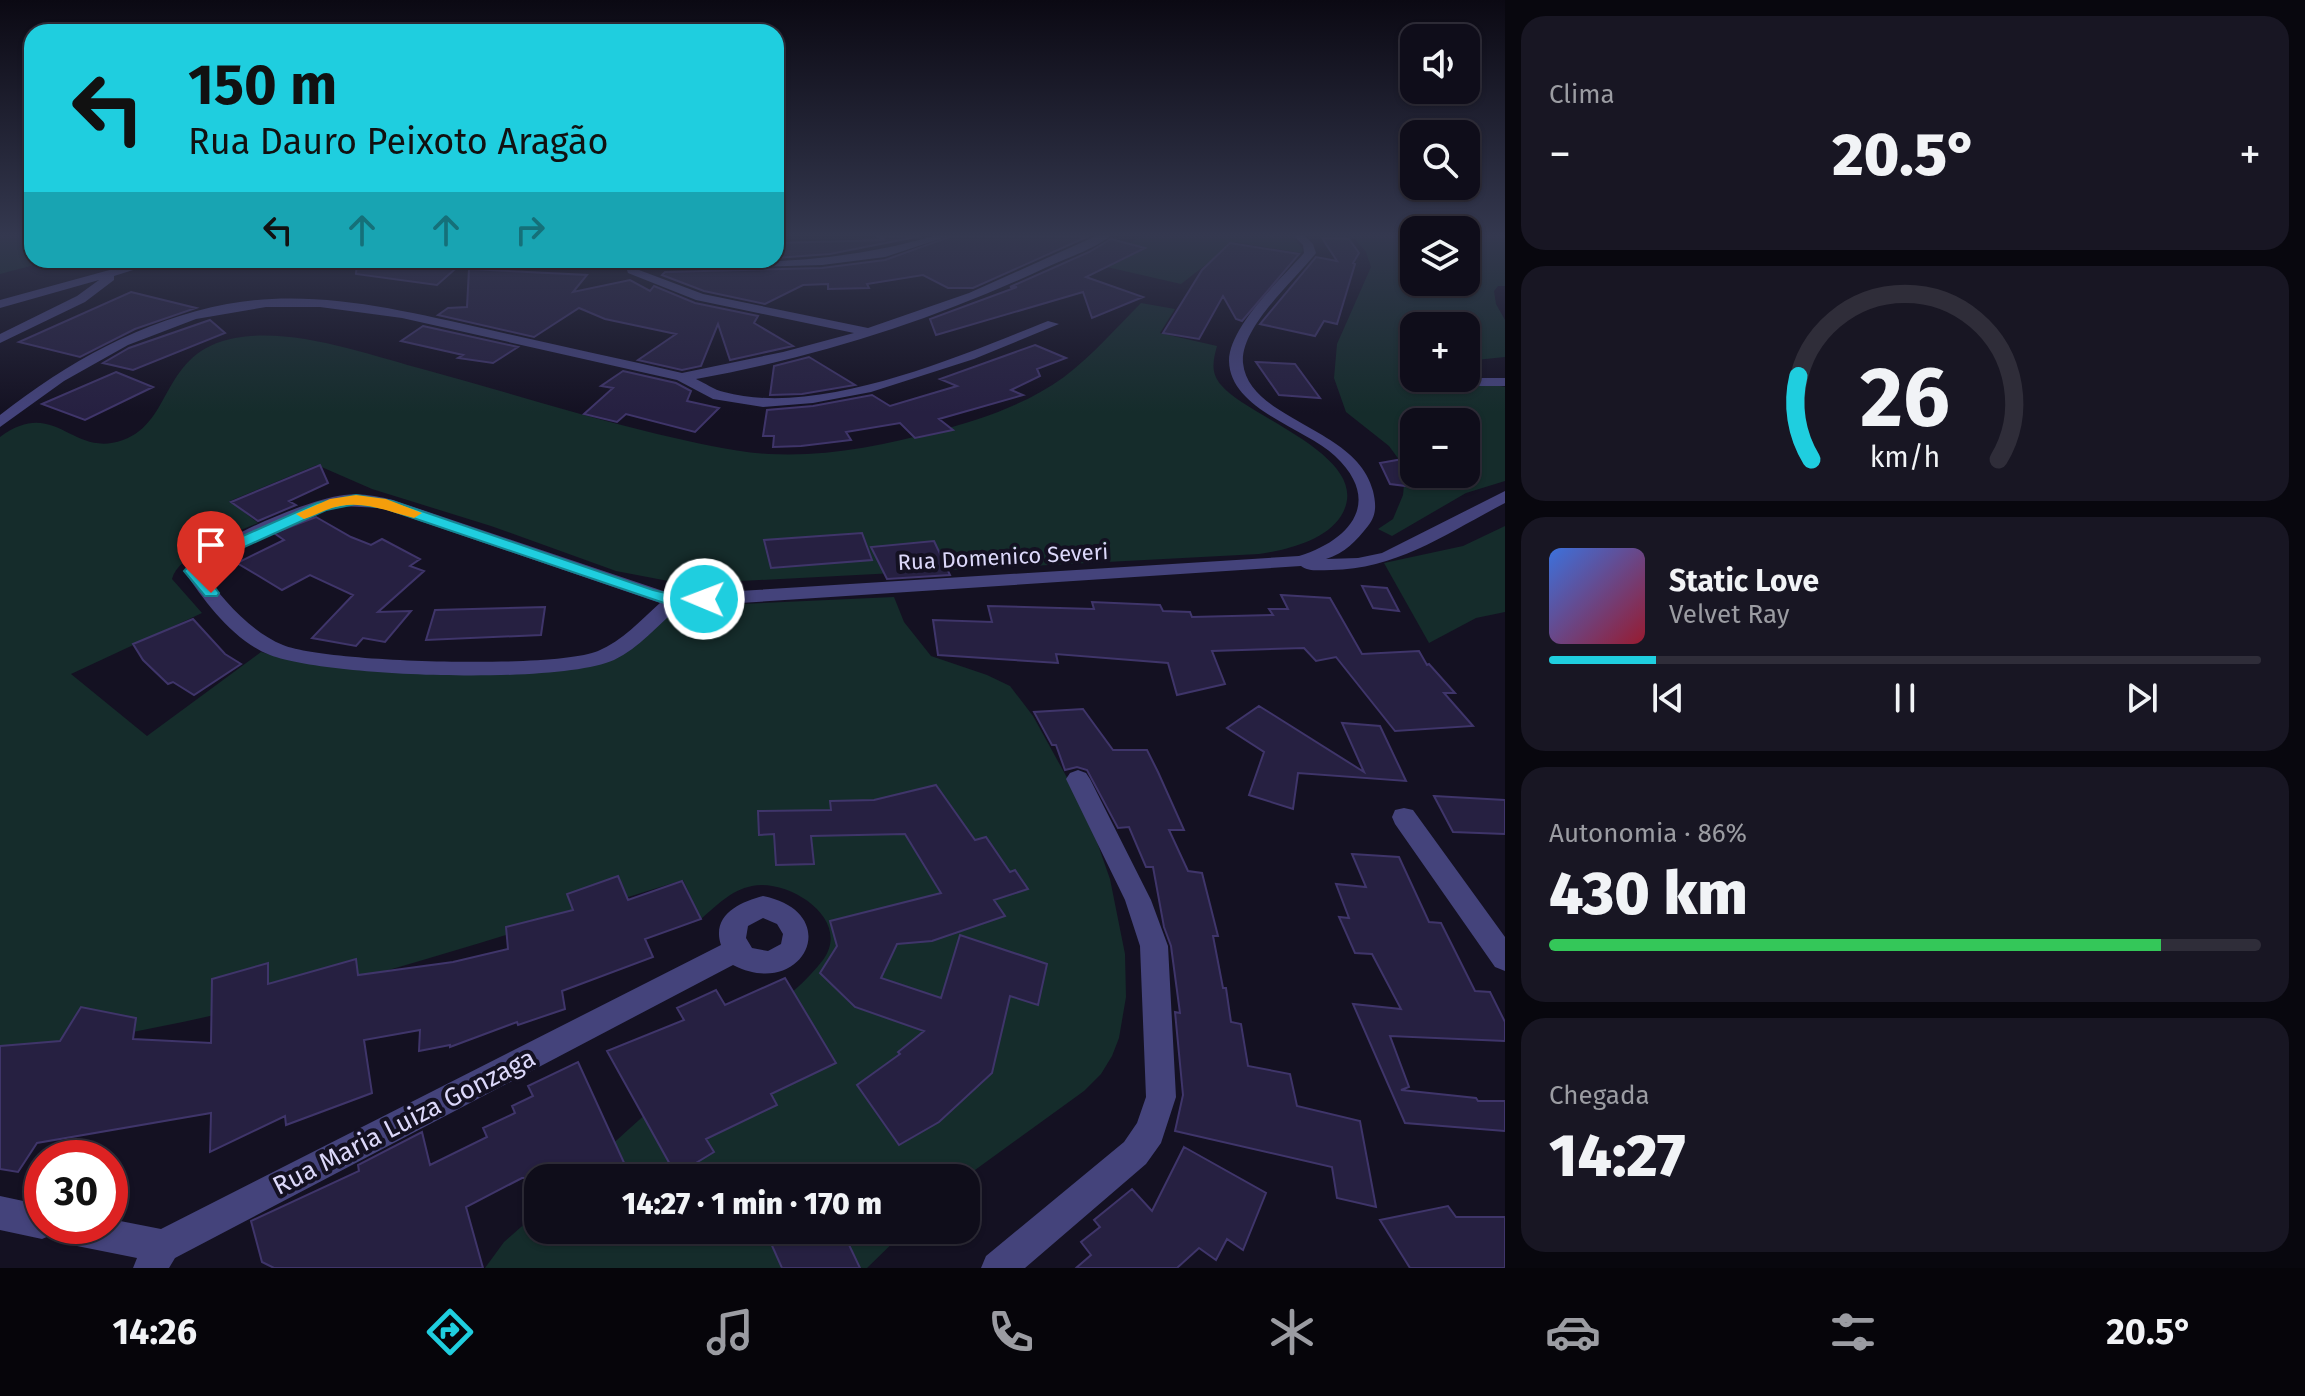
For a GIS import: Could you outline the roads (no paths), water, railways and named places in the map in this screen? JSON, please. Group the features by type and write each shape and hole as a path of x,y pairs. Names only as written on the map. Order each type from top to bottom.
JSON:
{"street":[{"path":"0,304 32,295"},
{"path":"0,339 86,295"},
{"path":"694,295 867,331"},
{"path":"682,377 802,352 975,295"},
{"path":"1277,295 1236,352 1239,377 1254,397 1334,447 1355,469 1368,504 1364,520 1351,537 1351,544 1360,550 1398,552"},
{"path":"0,422 59,375 145,333 201,314 265,303 324,304 413,318 682,377 699,389 717,395 758,401 798,401 910,377 1053,324"},
{"path":"1480,382 1500,381"},
{"path":"1248,566 1358,564 1382,559 1505,496"},
{"path":"365,500 387,504 674,601 620,648 589,662 517,667 363,663 305,657 275,649 244,628 193,571 214,554 322,506 365,500"},
{"name":"Rua Domenico Severi","path":"674,601 1248,566 1300,561 1334,549 1351,537"},
{"path":"998,1268 1135,1153 1150,1132 1161,1097 1154,946 1138,900 1078,779"},
{"path":"1404,817 1505,959"},
{"name":"Rua Maria Luiza Gonzaga","path":"117,1244 156,1257 736,950"},
{"path":"0,1213 24,1218"}]}
